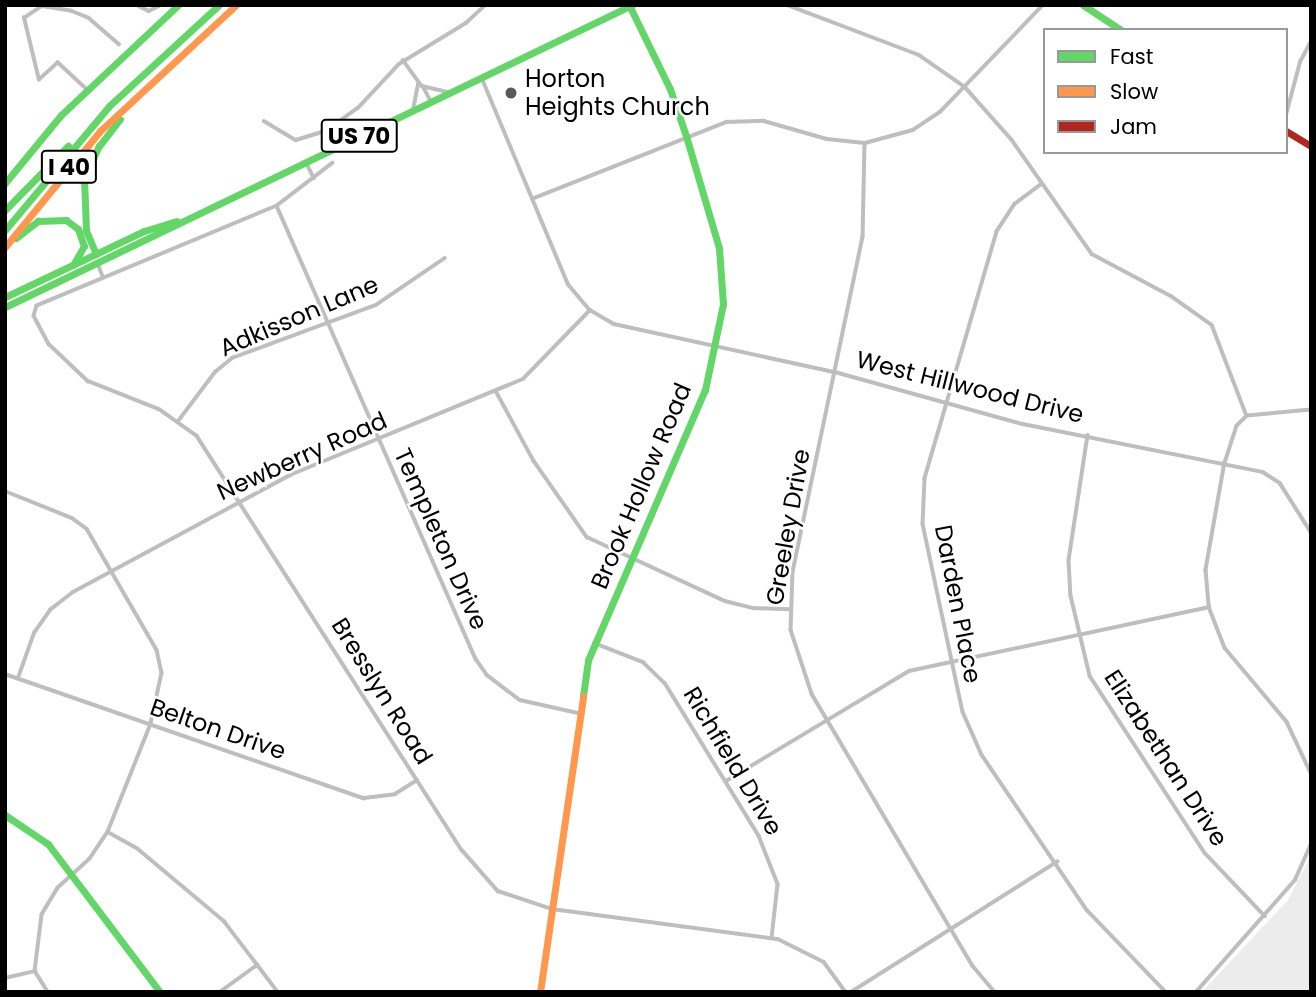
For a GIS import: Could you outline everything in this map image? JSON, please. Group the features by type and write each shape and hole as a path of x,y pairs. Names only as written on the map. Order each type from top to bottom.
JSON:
{"main road":[{"path":"5,183 87,91 178,5"},
{"name":"I 40","path":"5,230 84,132 219,5"},
{"name":"I 40","path":"5,247 54,184 140,94 236,5"},
{"path":"1083,5 1118,28"},
{"name":"US 70","path":"5,307 631,6"},
{"name":"Brook Hollow Road","path":"540,992 578,713 594,643 705,390 723,304 721,262 687,136 631,6"},
{"path":"98,263 86,230 84,179 99,146 140,94"},
{"path":"5,210 84,132"},
{"path":"1288,132 1311,145"},
{"name":"US 70","path":"5,297 144,231 186,219"},
{"path":"5,247 38,221 66,220 78,229 84,246 73,265"},
{"path":"5,815 42,837 160,992"}],"street":[{"path":"136,5 149,11 161,5"},
{"path":"264,121 296,140 326,131 358,108 403,60 466,23 485,5"},
{"path":"787,5 919,55 965,87 990,111 1092,254 1171,296 1212,325 1224,348 1236,398 1247,416"},
{"path":"805,12 808,5"},
{"path":"532,199 726,122 747,120 865,143 913,130 965,87 1043,5"},
{"path":"87,91 58,62 39,80 24,18 42,6 72,11 89,18 119,44"},
{"path":"1288,108 1300,62 1311,41"},
{"path":"403,60 432,103"},
{"path":"482,78 568,284 590,310"},
{"path":"413,111 418,82"},
{"path":"422,86 452,93"},
{"name":"Greeley Drive","path":"865,143 863,234 789,610 799,664 827,719 973,966 995,992"},
{"path":"306,162 314,178"},
{"name":"Bresslyn Road","path":"333,163 277,206 37,306 34,316 44,335 64,362 88,381 179,420 197,436 417,780 486,881 513,899 552,909 772,938 811,953 849,992"},
{"name":"Darden Place","path":"1042,184 1015,204 996,232 925,479 923,510 963,712 982,755 1113,942 1166,992"},
{"name":"Templeton Drive","path":"277,206 377,440 484,671 520,700 578,713"},
{"name":"Adkisson Lane","path":"179,420 215,372 232,358 390,297 445,258"},
{"path":"98,263 103,277"},
{"name":"West Hillwood Drive","path":"590,310 631,329 835,372 1023,424 1225,462 1263,472 1280,483 1311,532"},
{"name":"Newberry Road","path":"18,678 34,633 50,610 73,592 289,475 529,374 590,310"},
{"path":"496,390 517,434 575,525 596,543 725,601 754,608 789,610"},
{"path":"1311,410 1247,416 1229,441 1208,553 1209,607 1226,648 1287,722 1311,773"},
{"name":"Elizabethan Drive","path":"1088,435 1069,548 1072,596 1094,684 1205,853 1265,916"},
{"path":"5,491 80,523 114,572 160,661 162,687 151,724 108,832 73,875 58,888 42,915 35,971 48,992"},
{"path":"726,781 900,675 951,661 1209,607"},
{"name":"Richfield Drive","path":"594,643 643,663 665,683 726,781 775,870 778,897 772,938"},
{"name":"Belton Drive","path":"5,674 364,797 395,794 417,780"},
{"path":"108,832 137,848 224,921 278,992"},
{"path":"1196,992 1295,880 1311,844"},
{"path":"849,992 1057,862"},
{"path":"220,992 257,965"},
{"path":"5,978 35,971"}],"shaded area":[{"path":"1311,855 1311,992 1202,992 1288,900"}],"traffic: fast":[{"path":"5,183 61,115 178,5"},
{"path":"5,230 109,106 219,5"},
{"path":"5,307 632,5"},
{"path":"1083,5 1118,28"},
{"path":"583,696 588,660 705,390 723,304 719,248 686,136 670,89 630,7"},
{"path":"96,254 86,230 84,179 99,146 120,119"},
{"path":"5,210 68,146"},
{"path":"16,238 38,221 66,220 78,229 84,246 73,265"},
{"path":"5,297 144,231 177,221"},
{"path":"5,815 48,844 160,992"}],"traffic: slow":[{"path":"5,247 100,131 236,5"},
{"path":"540,992 583,696"}],"traffic: jam":[{"path":"1288,132 1311,146"}],"place":[{"name":"Horton Heights Church","path":"511,93"}]}
